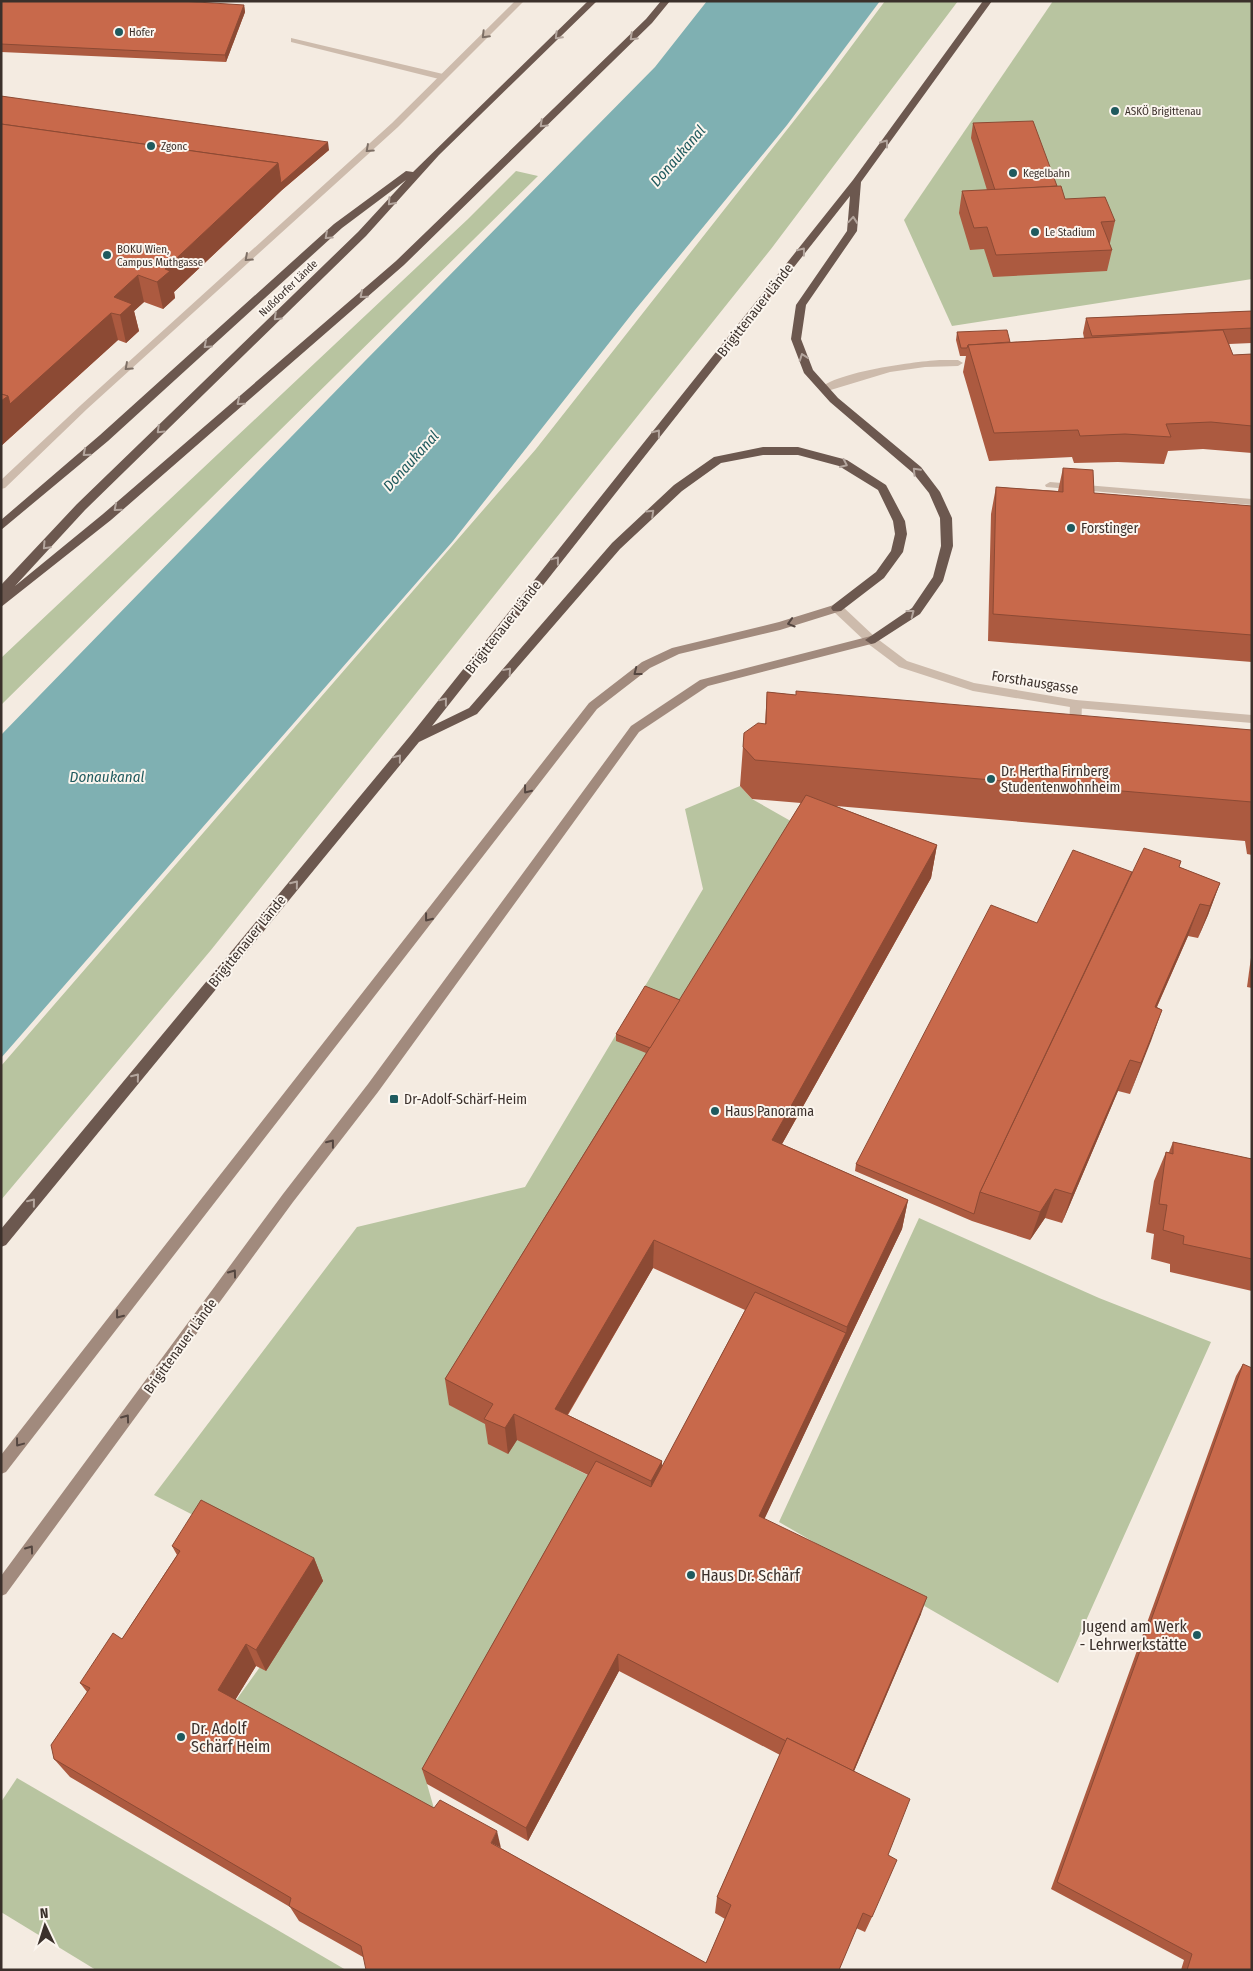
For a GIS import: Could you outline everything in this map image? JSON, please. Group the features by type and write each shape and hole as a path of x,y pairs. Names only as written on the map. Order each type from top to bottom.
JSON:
{"highway":[{"name":"Nußdorfer Lände","path":"1,593 81,507 362,234 436,153 592,1"},
{"path":"1,603 107,517 400,264 649,21 666,1"},
{"name":"Brigittenauer Lände","path":"1,1240 414,739 856,182 988,1"},
{"path":"1,526 104,438 338,226 436,153"},
{"path":"856,182 852,231 801,305 796,338 808,371 824,389 917,470 934,492 946,518 947,546 939,578 916,611 871,640"},
{"path":"414,739 473,711 616,546 678,488 718,460 763,451 798,451 843,463 882,488 896,511 899,521 901,534 897,552 880,575 837,608"}],"main road":[{"path":"1,1467 593,706 646,665 676,651 780,626 837,608"},
{"name":"Brigittenauer Lände","path":"1,1588 288,1198 373,1088 635,729 704,683 871,640"}],"street":[{"path":"1,486 84,407 394,125 520,1"},
{"path":"294,40 443,78"},
{"path":"824,389 840,382 895,369 933,362 958,363"},
{"path":"1050,485 1252,502"},
{"name":"Forsthausgasse","path":"837,608 871,640 903,664 973,687 1076,704 1252,719"},
{"path":"1075,747 1076,704"}],"green space":[{"path":"885,1 958,1 771,249 211,950 1,1200 1,1066 536,449 830,75"},
{"name":"ASKÖ Brigittenau","path":"1053,1 1252,1 1252,279 952,326 904,220"},
{"path":"516,171 538,176 1,705 1,658 468,219"},
{"path":"740,786 752,799 803,828 450,1405 597,1480 427,1784 439,1826 229,1710 322,1581 154,1495 357,1227 525,1187 703,889 685,809"},
{"path":"919,1218 1099,1298 1211,1342 1058,1683 779,1522"},
{"path":"17,1778 346,1970 96,1970 1,1912 1,1802"}],"water":[{"name":"Donaukanal","path":"707,1 880,1 787,125 635,310 453,541 1,1058 1,735 364,362 655,67"}],"building":[{"name":"Hofer","path":"1,1 181,1 244,5 225,55 1,44"},
{"path":"1,96 328,142 281,183 278,163 1,124"},
{"name":"Kegelbahn","path":"1033,121 1057,186 995,190 973,123"},
{"name":"BOKU Wien, Campus Muthgasse","path":"1,124 278,163 165,269 170,271 157,282 138,275 114,297 132,304 120,315 111,313 10,404 8,396 1,394"},
{"path":"1061,186 1065,199 1105,197 1115,221 1101,222 1112,250 996,255 987,227 974,228 962,191"},
{"path":"1252,311 1252,328 1092,336 1086,318"},
{"path":"1007,330 1010,342 968,345 967,348 961,348 957,332"},
{"path":"1223,330 1233,355 1252,354 1252,426 1211,422 1166,424 1171,437 1125,434 1080,436 1078,430 994,433 968,345"},
{"path":"1,394 8,396 1,401"},
{"path":"1063,468 1093,470 1094,493 1252,506 1252,635 993,614 996,487 1063,492"},
{"path":"796,691 1252,730 1252,802 755,760 743,747 744,733 758,723 766,724 767,692 796,695"},
{"name":"Haus Panorama","path":"806,795 937,845 772,1140 908,1200 847,1327 654,1240 555,1409 662,1461 651,1481 514,1414 505,1428 484,1419 493,1404 445,1379"},
{"path":"1144,848 1181,861 1179,867 1220,883 1210,906 1200,904 1155,1007 1162,1010 1141,1063 1130,1060 1072,1194 1055,1189 1040,1212 980,1192"},
{"path":"1073,850 1132,872 980,1192 974,1214 856,1164 991,905 1037,923"},
{"path":"645,986 680,1000 650,1048 616,1034"},
{"path":"1173,1142 1252,1159 1252,1259 1183,1244 1184,1236 1163,1230 1167,1205 1159,1204 1166,1152 1173,1154"},
{"name":"Haus Dr. Schärf","path":"755,1292 846,1333 759,1516 927,1597 853,1771 787,1738 786,1741 618,1654 526,1828 422,1769 596,1461 651,1487"},
{"name":"Jugend am Werk - Lehrwerkstätte","path":"1243,1364 1252,1368 1252,1970 1187,1970 1192,1954 1057,1882"},
{"name":"Dr. Adolf Schärf Heim","path":"201,1500 314,1558 256,1650 246,1644 218,1690 434,1808 440,1800 497,1831 491,1843 706,1963 731,1905 717,1897 787,1738 910,1799 888,1855 897,1860 872,1917 863,1913 839,1970 366,1970 361,1946 289,1906 291,1898 54,1759 51,1745 90,1688 80,1683 113,1633 122,1639 180,1551 172,1546"}],"place":[{"name":"Hofer","path":"119,32"},
{"name":"ASKÖ Brigittenau","path":"1115,111"},
{"name":"Zgonc","path":"151,146"},
{"name":"Kegelbahn","path":"1013,173"},
{"name":"Le Stadium","path":"1035,232"},
{"name":"BOKU Wien, Campus Muthgasse","path":"107,255"},
{"name":"Forstinger","path":"1071,528"},
{"name":"Dr. Hertha Firnberg Studentenwohnheim","path":"991,779"},
{"name":"Dr-Adolf-Schärf-Heim","path":"394,1099"},
{"name":"Haus Panorama","path":"715,1111"},
{"name":"Haus Dr. Schärf","path":"691,1575"},
{"name":"Jugend am Werk - Lehrwerkstätte","path":"1197,1635"},
{"name":"Dr. Adolf Schärf Heim","path":"181,1737"}]}
